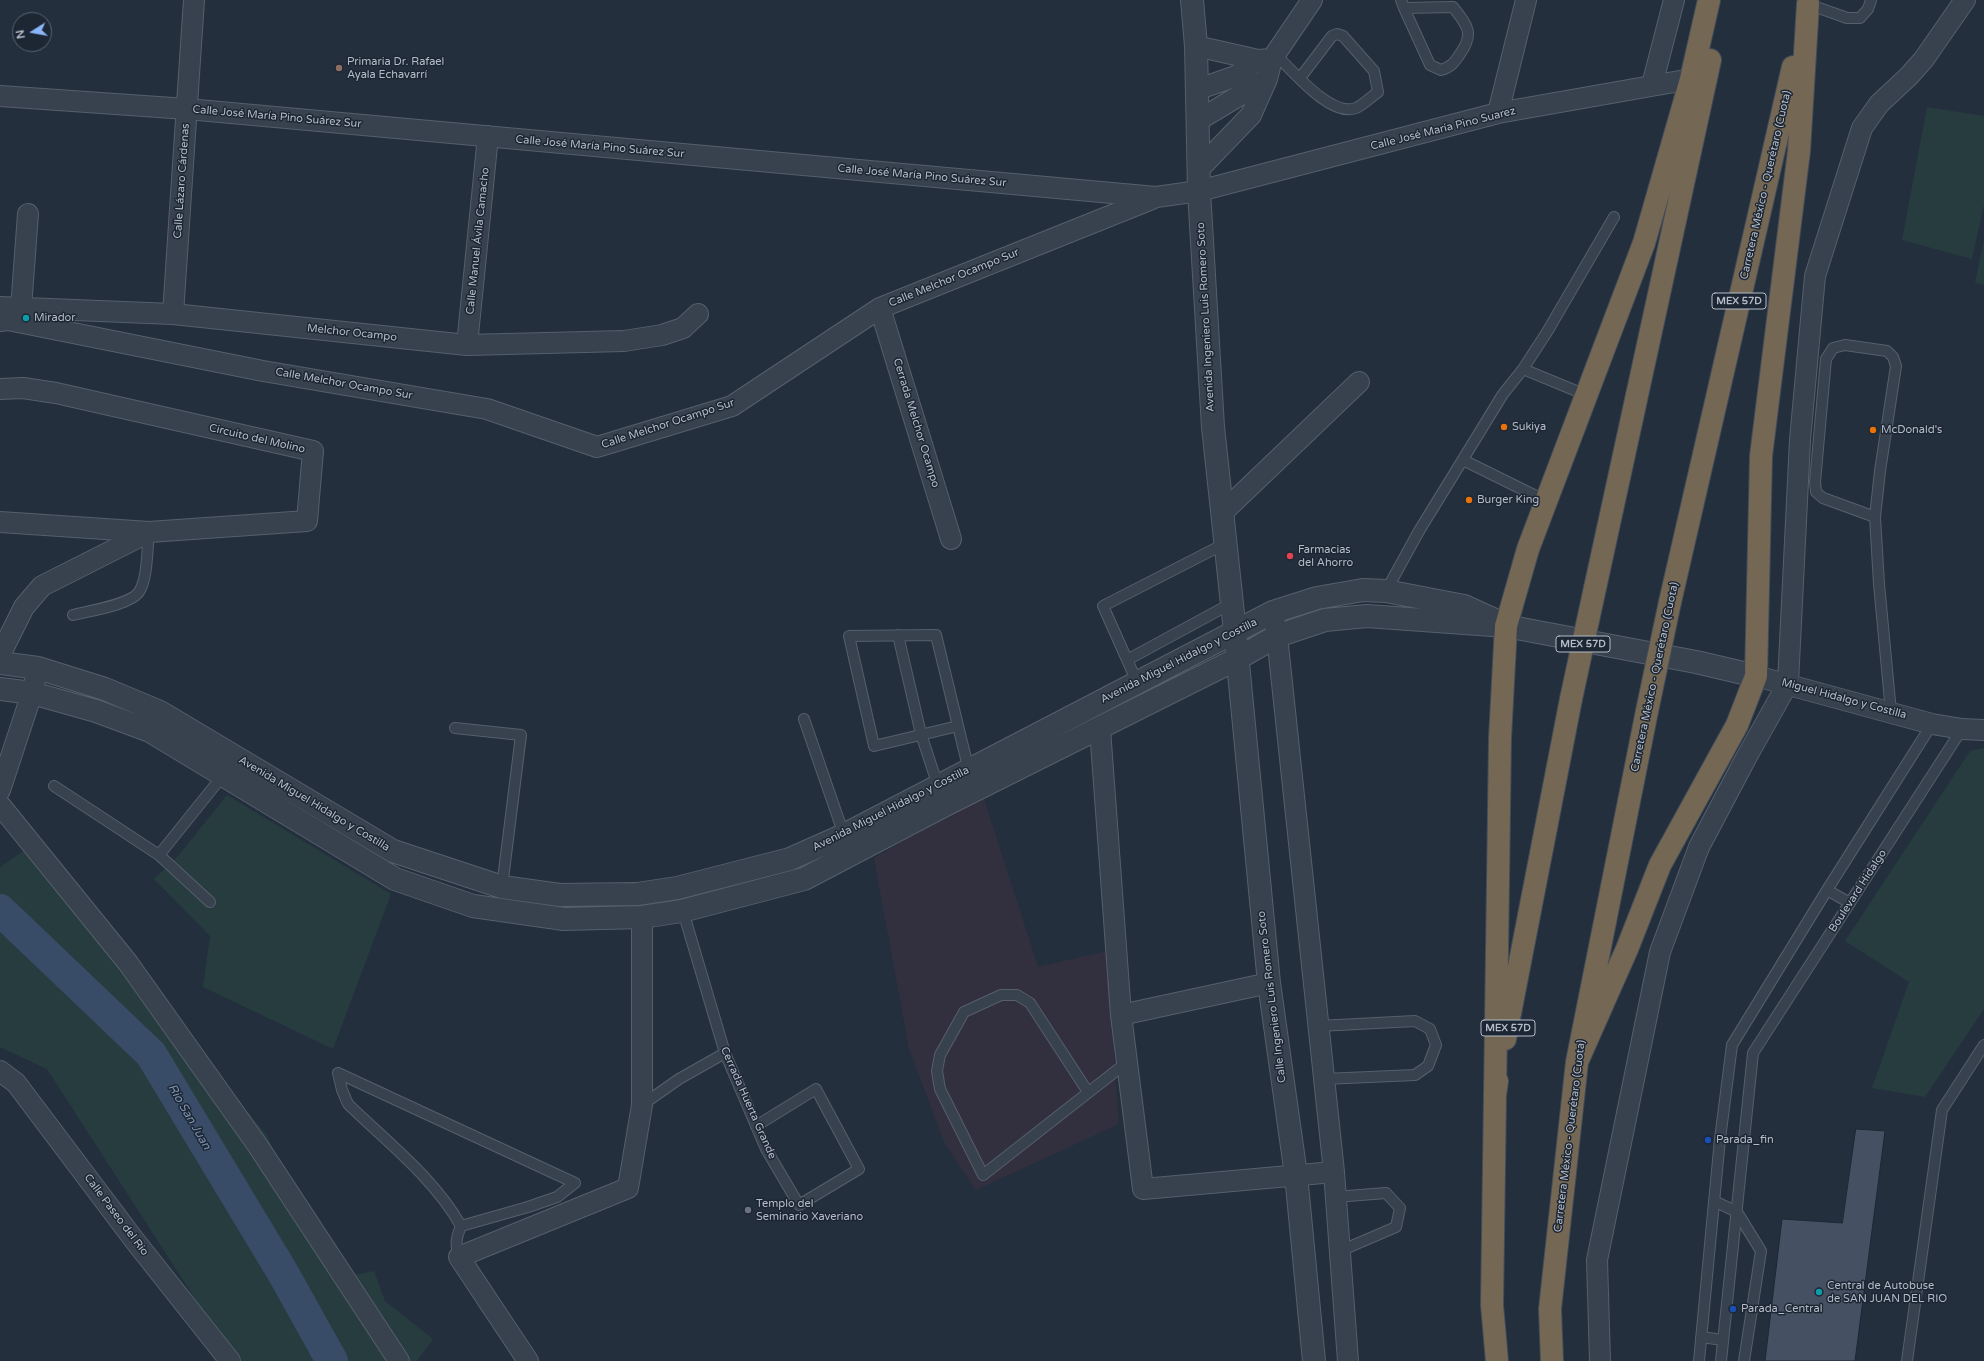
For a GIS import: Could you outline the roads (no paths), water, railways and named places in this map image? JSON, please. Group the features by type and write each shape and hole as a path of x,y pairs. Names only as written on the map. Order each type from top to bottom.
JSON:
{"highway":[{"path":"1495,1095 1500,746 1506,626 1528,549 1644,243 1691,79 1709,0"},
{"name":"MEX 57D","path":"1497,1361 1492,1305 1495,1095 1571,699 1723,0"},
{"path":"1577,1062 1627,949 1660,865 1737,725 1756,676 1761,456 1799,151 1808,2"},
{"name":"Carretera México - Querétaro (Cuota)","path":"1552,1361 1550,1309 1577,1062 1670,602 1808,2"}],"street":[{"name":"Calle Lázaro Cárdenas","path":"173,314 194,0"},
{"name":"Avenida Ingeniero Luis Romero Soto","path":"1192,0 1196,46 1199,192 1213,427 1235,632"},
{"path":"1196,90 1236,76 1268,58 1312,0"},
{"path":"1498,113 1526,0"},
{"path":"1652,85 1674,0"},
{"path":"1600,1361 1598,1260 1660,952 1699,847 1788,683 1800,440 1815,276 1862,128 1879,104 1909,76 1924,59 1965,0"},
{"path":"1196,46 1268,58"},
{"path":"1198,170 1251,116 1267,79 1268,58"},
{"path":"1198,120 1267,79"},
{"name":"Calle José María Pino Suarez","path":"1199,192 1498,113 1691,79"},
{"name":"Calle José María Pino Suárez Sur","path":"0,96 187,109 1156,197 1199,192"},
{"name":"Calle Manuel Ávila Camacho","path":"467,345 488,136"},
{"name":"Calle Melchor Ocampo Sur","path":"0,321 8,320 263,371 487,409 597,447 732,406 880,308 1156,197"},
{"path":"21,308 28,214"},
{"name":"Melchor Ocampo","path":"0,307 173,314 467,345 624,341 662,335 683,328 698,314"},
{"name":"Cerrada Melchor Ocampo","path":"880,308 951,539"},
{"path":"1223,512 1359,382"},
{"name":"Circuito del Molino","path":"0,389 23,388 56,393 313,451 307,521 149,532 0,522"},
{"name":"Circuito del Molino","path":"0,655 24,608 42,586 149,532"},
{"name":"Avenida Miguel Hidalgo y Costilla","path":"0,663 38,668 105,689 160,712 393,851 502,887 560,895 637,894 677,888 790,859 844,835 1273,612 1318,598 1363,590 1386,591 1464,606 1506,626"},
{"path":"1273,612 1277,636 1334,1172 1348,1361"},
{"name":"Avenida Miguel Hidalgo y Costilla","path":"0,689 32,693 96,711 150,731 395,880 473,906 556,918 642,917 682,911 804,879 976,790 1237,659 1277,636 1325,620 1367,616 1506,626 1696,662 1756,676"},
{"name":"Calle Ingeniero Luis Romero Soto","path":"1235,632 1268,983 1296,1175 1314,1361"},
{"path":"2,781 32,693 38,668"},
{"name":"Miguel Hidalgo y Costilla","path":"1756,676 1788,683 1932,724 1962,729 1984,730"},
{"path":"1100,729 1121,1015 1143,1189 1334,1172"},
{"path":"0,805 128,963 258,1146 398,1361"},
{"path":"528,1361 460,1257 628,1188 642,1105 642,917"},
{"path":"1121,1015 1268,983"},
{"name":"Calle Paseo del Río","path":"0,1071 16,1083 136,1241 230,1361"}],"lane":[{"path":"1808,2 1847,18 1860,18 1868,9 1871,0"},
{"path":"1402,4 1452,4 1465,22 1468,31 1468,43 1451,67 1441,70 1430,65 1402,4"},
{"path":"1268,58 1300,78 1325,101 1344,110 1356,108 1378,92 1378,84 1374,71 1343,36 1337,34 1332,36 1300,78"},
{"path":"1386,591 1420,531 1503,394 1523,369 1547,332 1614,217"},
{"path":"1875,517 1823,498 1816,492 1815,482 1826,359 1833,348 1845,345 1888,351 1893,357 1896,366 1880,471 1875,517 1879,584 1891,712"},
{"path":"1523,369 1586,395"},
{"path":"1463,460 1546,501"},
{"path":"73,615 130,600 138,592 144,579 149,532"},
{"path":"1137,682 1103,606 1226,543"},
{"path":"1127,660 1232,603"},
{"path":"898,635 921,734 938,786"},
{"path":"958,726 874,746 849,636 936,635 969,770 976,790"},
{"path":"804,719 844,835"},
{"path":"1699,1361 1720,1139 1732,1045 1827,890 1932,724"},
{"path":"455,728 521,735 502,887"},
{"name":"Boulevard Hidalgo","path":"1737,1212 1753,1053 1962,729"},
{"path":"159,855 237,758"},
{"path":"54,786 159,855 210,902"},
{"name":"Cerrada Huerta Grande","path":"677,888 682,911 725,1054 756,1126 766,1149 799,1205 859,1169 816,1089 756,1126"},
{"path":"1827,890 1850,903"},
{"path":"1088,1092 1030,1003 1017,995 1001,995 964,1012 940,1055 937,1071 940,1088 983,1175 1126,1063"},
{"path":"1318,1026 1415,1021 1430,1029 1436,1045 1428,1066 1415,1075 1324,1079"},
{"path":"1907,1361 1942,1110 1984,1045"},
{"path":"642,1105 679,1079 725,1054"},
{"path":"460,1257 456,1247 457,1237 461,1226 450,1206 430,1182 348,1104 342,1090 338,1073 575,1183 557,1197 461,1226"},
{"path":"1336,1197 1386,1193 1400,1208 1396,1227 1340,1251"},
{"path":"1714,1201 1737,1212 1761,1251 1744,1361"},
{"path":"1721,1361 1737,1212"},
{"path":"1701,1337 1723,1340"}],"waterway":[{"name":"Rio San Juan","path":"0,910 151,1054 283,1273 332,1361"}],"place":[{"name":"Primaria Dr. Rafael Ayala Echavarrí","path":"339,68"},
{"name":"Mirador","path":"26,318"},
{"name":"Sukiya","path":"1504,427"},
{"name":"McDonald's","path":"1873,430"},
{"name":"Burger King","path":"1469,500"},
{"name":"Farmacias del Ahorro","path":"1290,556"},
{"name":"Parada_fin","path":"1708,1140"},
{"name":"Templo del Seminario Xaveriano","path":"748,1210"},
{"name":"Central de Autobuse de SAN JUAN DEL RIO","path":"1819,1292"},
{"name":"Parada_Central","path":"1733,1309"}]}
